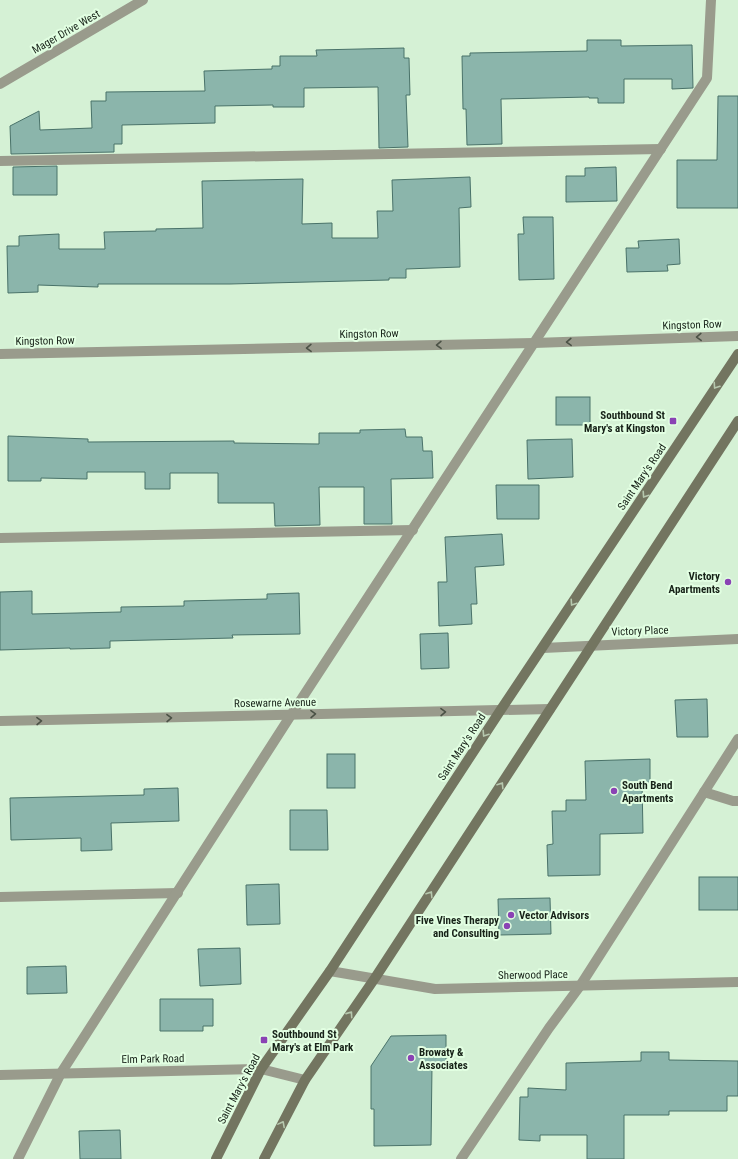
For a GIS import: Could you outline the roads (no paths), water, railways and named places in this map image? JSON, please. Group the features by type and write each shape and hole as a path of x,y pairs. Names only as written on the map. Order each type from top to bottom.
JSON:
{"main road":[{"name":"Saint Mary's Road","path":"216,1159 262,1069 330,971 500,711 738,354"},
{"path":"264,1159 305,1080 375,978 738,421"}],"street":[{"name":"Mager Drive West","path":"0,84 143,0"},
{"path":"18,1159 61,1073 291,715 707,78 711,0"},
{"path":"0,161 661,149"},
{"name":"Kingston Row","path":"0,354 534,343 738,336"},
{"path":"0,538 413,530"},
{"name":"Victory Place","path":"543,648 738,639"},
{"name":"Rosewarne Avenue","path":"0,722 550,709"},
{"path":"461,1159 549,1028 580,986 738,739"},
{"path":"704,792 732,801 738,801"},
{"path":"0,897 178,893"},
{"name":"Sherwood Place","path":"330,971 435,989 738,982"},
{"name":"Elm Park Road","path":"0,1075 262,1069 305,1080"}],"place":[{"name":"Southbound St Mary's at Kingston","path":"673,421"},
{"name":"Victory Apartments","path":"728,582"},
{"name":"South Bend Apartments","path":"614,791"},
{"name":"Vector Advisors","path":"511,915"},
{"name":"Five Vines Therapy and Consulting","path":"507,926"},
{"name":"Southbound St Mary's at Elm Park","path":"264,1040"},
{"name":"Browaty & Associates","path":"411,1058"}]}
